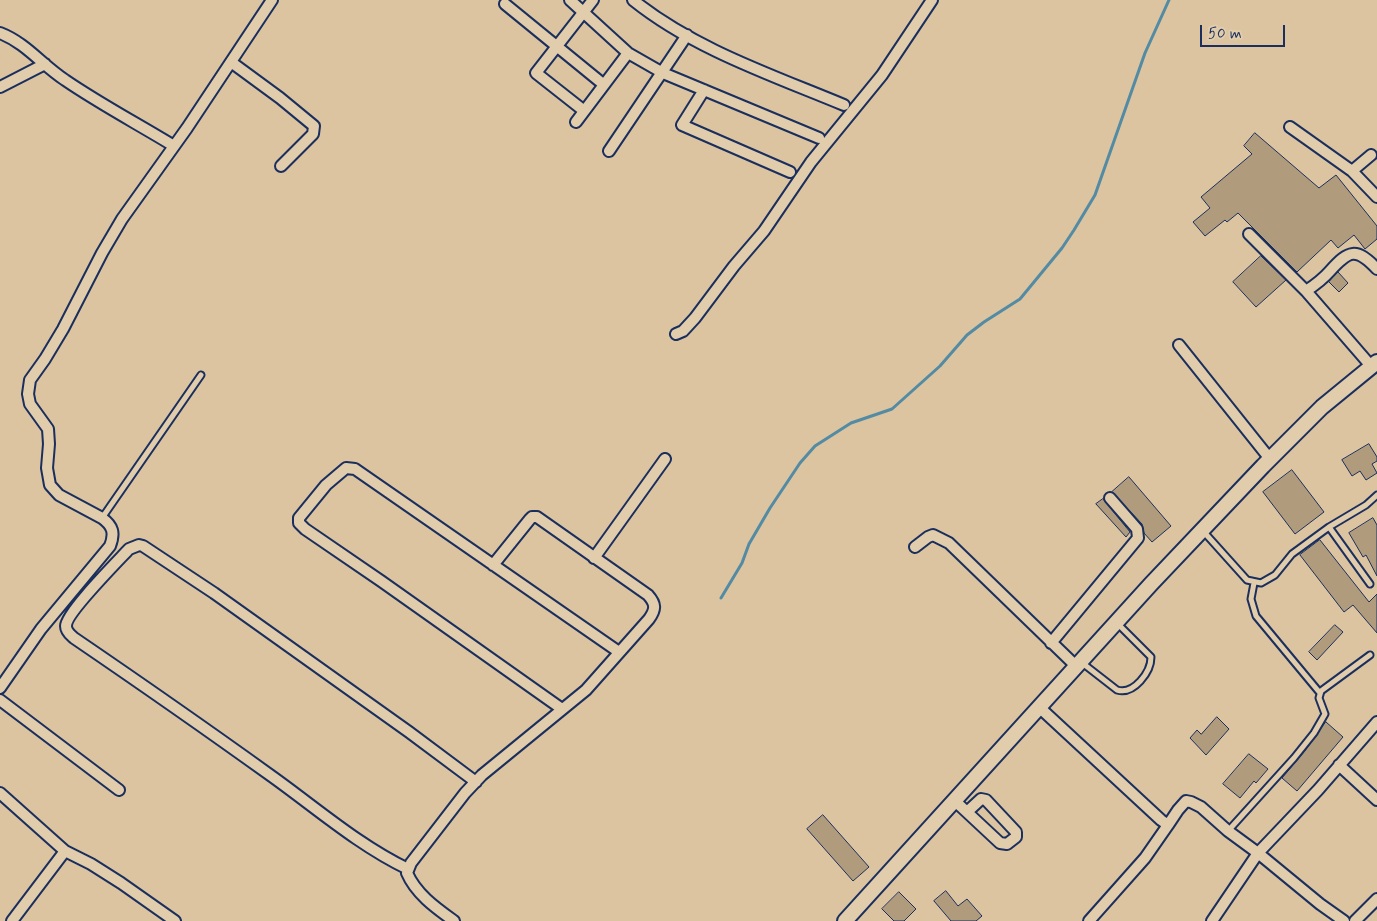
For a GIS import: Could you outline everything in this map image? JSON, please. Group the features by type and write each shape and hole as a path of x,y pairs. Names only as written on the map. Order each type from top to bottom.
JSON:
{"street":[{"path":"0,688 41,629 110,546 114,538 113,529 102,518 59,495 50,485 47,468 48,429 30,404 29,384 32,376 63,329 112,236 272,0"},
{"path":"570,0 628,53 663,73 819,138"},
{"path":"584,110 536,73 593,0"},
{"path":"633,0 649,13 704,45 844,105"},
{"path":"676,334 695,318 764,230 811,162 882,75 932,0"},
{"path":"505,4 603,84"},
{"path":"0,33 14,38 62,78 92,98 174,146"},
{"path":"609,151 687,35"},
{"path":"576,122 628,53"},
{"path":"231,62 314,126 313,134 281,166"},
{"path":"0,87 45,64"},
{"path":"704,90 682,125 790,172"},
{"path":"1290,127 1352,171 1377,197"},
{"path":"1352,171 1371,155"},
{"path":"845,921 1151,584 1322,407 1374,364 1249,234"},
{"path":"1306,292 1340,260 1353,253 1360,254 1368,259 1377,269"},
{"path":"1179,345 1270,459"},
{"path":"594,558 665,459"},
{"path":"562,709 305,529 299,523 299,520 326,485 346,468 360,472 618,652"},
{"path":"1051,642 1138,538 1137,529 1110,498"},
{"path":"454,921 432,905 412,884 407,873 408,869 465,793 586,690 649,619 654,609 654,601 648,594 535,516 530,519 494,565"},
{"path":"915,547 933,535 949,543 1051,642 1079,665"},
{"path":"408,869 385,858 360,842 271,776 74,638 68,633 66,626 67,620 76,608 129,549 139,545 143,546 222,599 401,726 476,782"},
{"path":"0,700 119,790"},
{"path":"1039,707 1147,809 1168,825"},
{"path":"1212,921 1258,853 1318,790 1377,722"},
{"path":"1339,765 1377,800"},
{"path":"0,793 65,851 78,856 121,882 175,921"},
{"path":"955,801 966,812 1000,843 1007,844 1016,837 1016,832 984,799 977,802 966,812"},
{"path":"1088,921 1145,858 1178,810 1188,801 1201,807 1313,899 1344,921"},
{"path":"12,921 65,851"},
{"path":"1355,921 1377,899"}],"lane":[{"path":"102,518 201,375"},
{"path":"1202,531 1247,580 1261,583 1275,574 1292,554 1366,505 1377,495"},
{"path":"1329,528 1370,584"},
{"path":"1254,583 1251,599 1256,616 1320,692"},
{"path":"1079,665 1123,692 1131,690 1148,672 1151,656 1116,623"},
{"path":"1228,831 1314,733 1325,714 1319,698 1320,692 1370,655"}],"building":[{"path":"1255,133 1319,188 1336,175 1377,226 1377,239 1365,249 1354,235 1338,248 1331,240 1297,272 1238,213 1227,222 1225,220 1205,236 1193,222 1210,208 1201,197 1252,154 1244,146"},
{"path":"1261,256 1286,280 1256,307 1233,282"},
{"path":"1338,272 1348,283 1339,292 1329,282"},
{"path":"1369,444 1377,457 1377,461 1372,464 1377,473 1366,480 1360,471 1352,476 1342,460"},
{"path":"1292,470 1324,512 1295,534 1263,492"},
{"path":"1129,477 1171,526 1152,542 1144,533 1142,524 1112,492"},
{"path":"1103,499 1130,532 1126,537 1096,504"},
{"path":"1373,518 1377,525 1377,576 1366,555 1363,557 1349,533"},
{"path":"1320,540 1369,602 1377,594 1377,633 1353,605 1344,612 1300,555"},
{"path":"1335,625 1343,632 1317,660 1309,652"},
{"path":"1217,717 1229,729 1206,755 1190,738 1197,730 1201,734"},
{"path":"1326,722 1343,737 1297,791 1282,778"},
{"path":"1249,754 1268,769 1256,783 1254,781 1240,798 1223,784"},
{"path":"823,815 869,867 853,881 807,829"},
{"path":"946,891 958,906 967,899 982,916 976,921 951,921 934,901"},
{"path":"899,892 916,909 904,921 894,921 882,909"}],"waterway":[{"path":"721,598 742,563 749,544 770,508 800,463 815,446 851,423 892,409 940,366 967,335 1020,299 1062,248 1095,195 1145,53 1169,0"}]}
